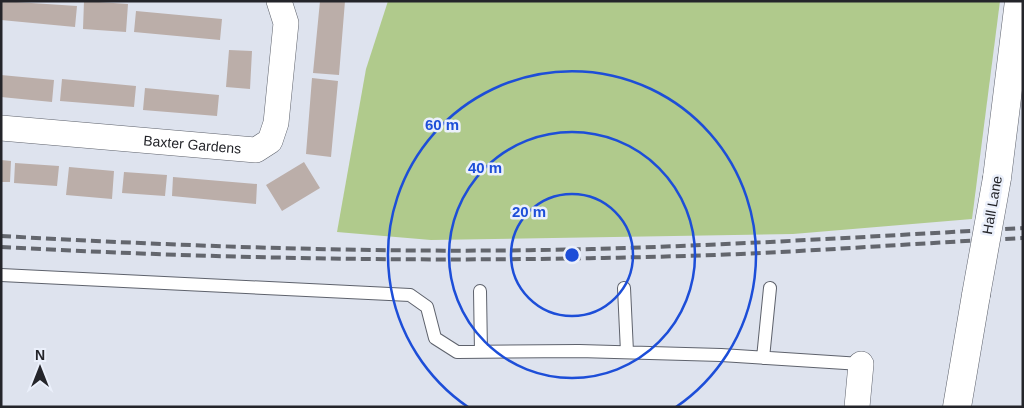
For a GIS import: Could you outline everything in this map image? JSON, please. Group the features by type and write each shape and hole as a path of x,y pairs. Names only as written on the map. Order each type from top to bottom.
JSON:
{"street":[{"name":"Baxter Gardens","path":"1,128 256,150 270,141 276,123 286,23 279,1"},
{"name":"Hall Lane","path":"957,407 997,178 1019,1"},
{"path":"857,407 860,364"}],"lane":[{"path":"1,276 410,295 427,307 435,338 457,352 627,352 860,364"},
{"path":"624,288 627,352"},
{"path":"763,358 770,288"},
{"path":"480,291 481,352"}],"green space":[{"path":"388,1 1000,1 972,219 793,234 431,240 337,232 366,69"}],"building":[{"path":"1,1 77,6 75,27 1,20"},
{"path":"84,1 128,4 126,32 83,29"},
{"path":"320,1 345,1 339,75 313,73"},
{"path":"136,11 222,19 220,40 134,32"},
{"path":"229,50 252,51 250,89 226,87"},
{"path":"1,75 54,80 52,102 1,97"},
{"path":"312,78 338,81 331,157 306,154"},
{"path":"62,79 136,86 134,107 60,101"},
{"path":"145,88 219,95 217,116 143,110"},
{"path":"1,160 11,161 10,182 1,182"},
{"path":"304,162 320,188 282,211 266,185"},
{"path":"15,163 59,166 57,186 14,183"},
{"path":"69,167 114,171 112,199 66,195"},
{"path":"124,172 167,175 165,196 122,193"},
{"path":"173,177 257,184 256,204 172,196"}],"railway":[{"path":"1,236 296,248 444,251 700,245 1023,228"},
{"path":"1,247 180,255 358,259 536,259 715,255 1023,238"}]}
